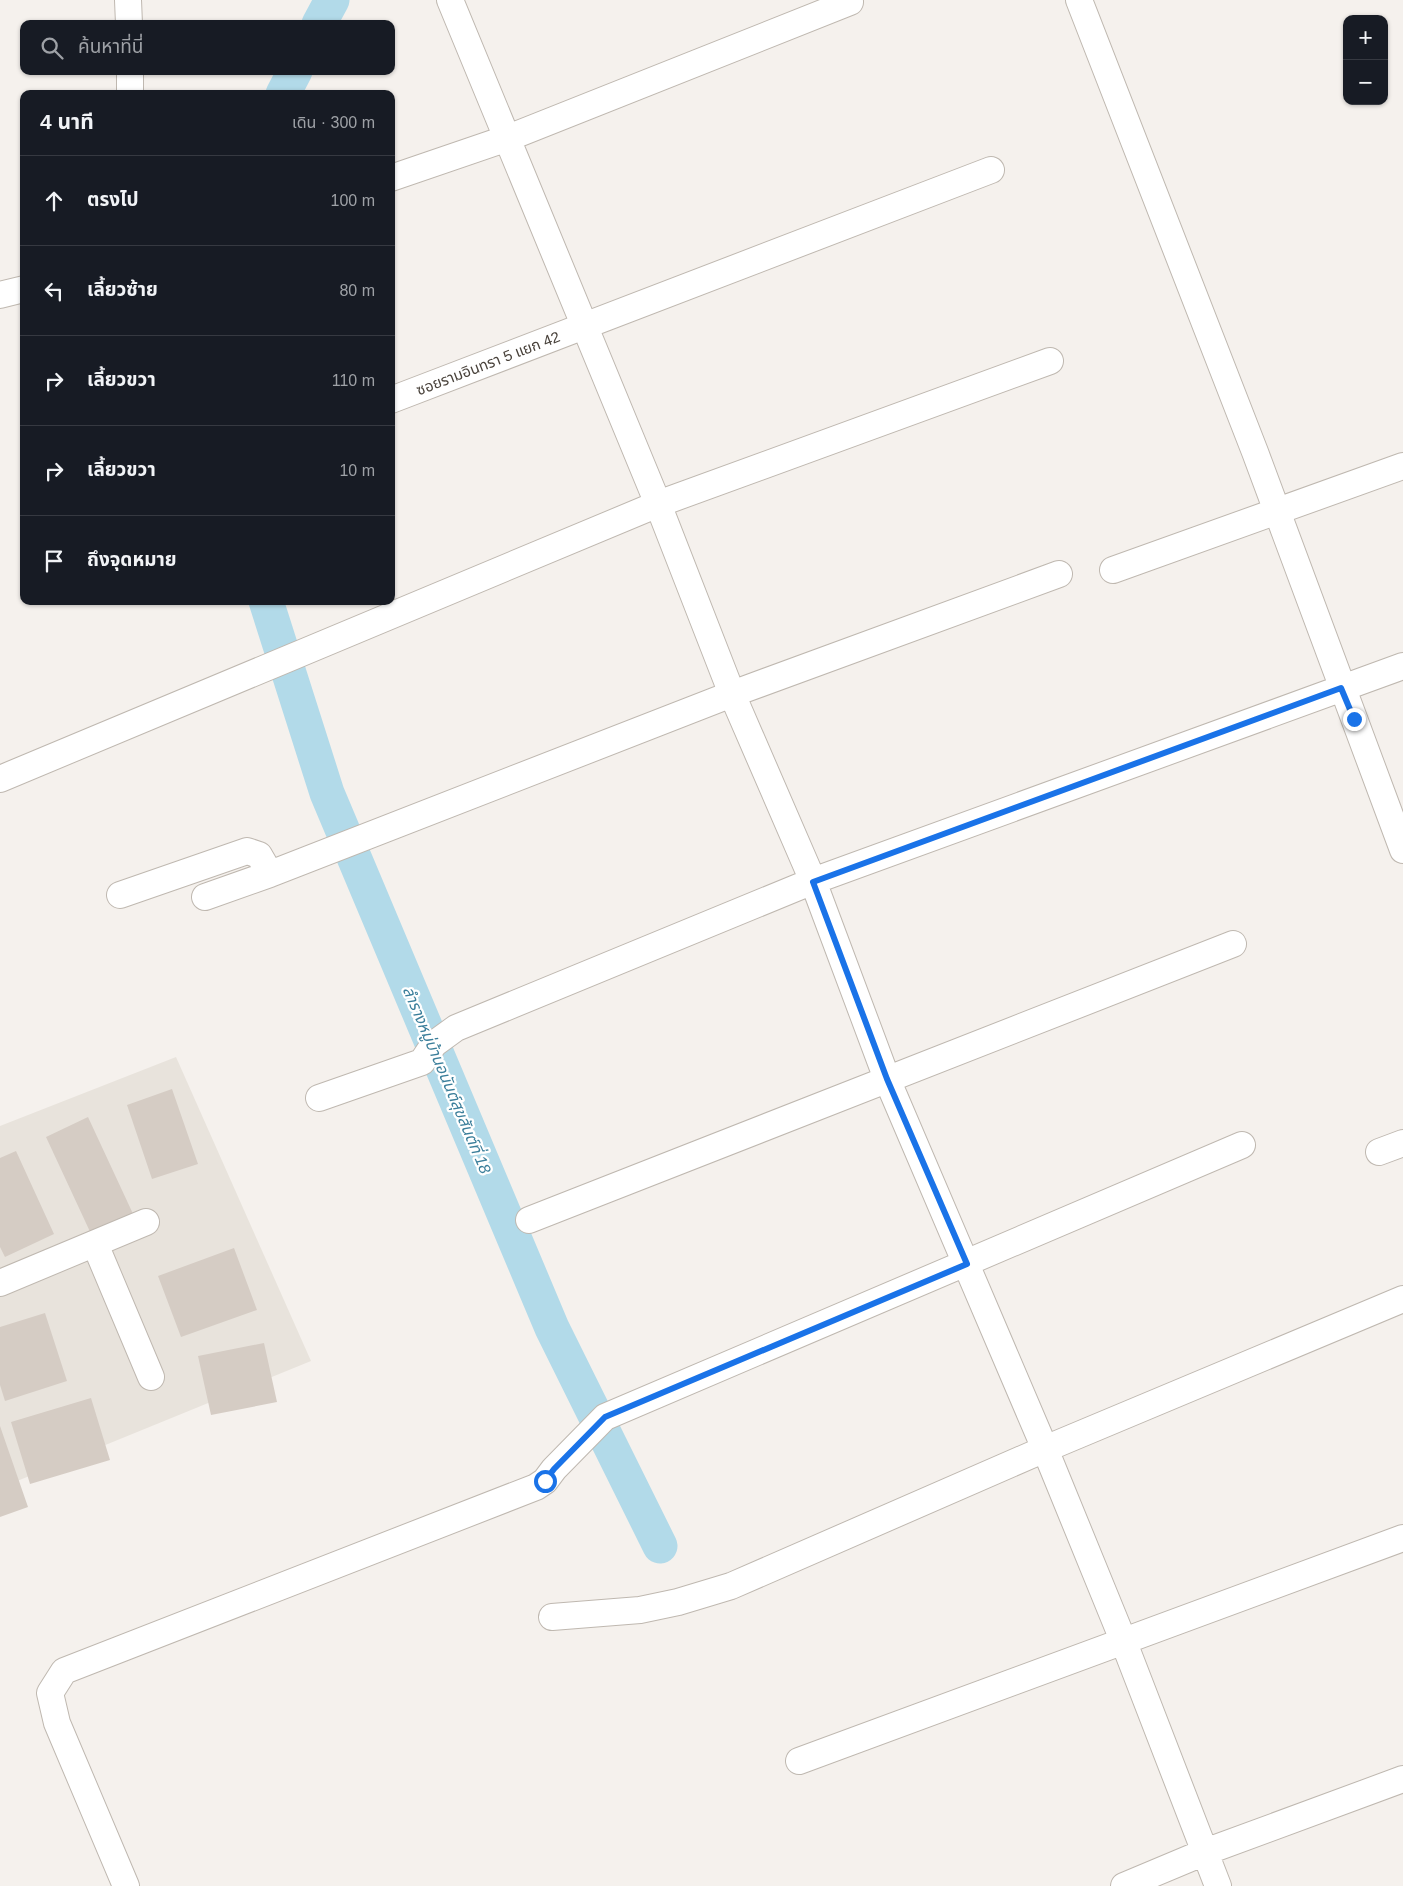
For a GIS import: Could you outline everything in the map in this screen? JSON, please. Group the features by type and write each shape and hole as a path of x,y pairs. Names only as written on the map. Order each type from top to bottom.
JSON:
{"street":[{"path":"128,0 129,20"},
{"path":"450,0 658,504 732,694 813,882 887,1079 1045,1449 1123,1640 1218,1886"},
{"path":"1079,0 1277,510 1341,688 1403,850"},
{"path":"395,177 508,138 850,2"},
{"path":"130,75 130,90"},
{"name":"ซอยรามอินทรา 5 แยก 42","path":"395,398 991,170"},
{"path":"0,295 20,290"},
{"path":"0,778 658,504 1050,361"},
{"path":"1113,570 1403,466"},
{"path":"205,896 270,874 732,694 1059,574"},
{"path":"319,1098 422,1062 434,1044 449,1032 813,882 1403,666"},
{"path":"120,895 247,851 259,855 270,874"},
{"path":"529,1220 1233,944"},
{"path":"1379,1152 1403,1143"},
{"path":"126,1886 57,1723 50,1693 64,1671 536,1487 545,1481 554,1469 605,1417 1242,1145"},
{"path":"0,1283 146,1222"},
{"path":"95,1244 151,1377"},
{"path":"552,1617 640,1610 678,1602 731,1586 1045,1449 1403,1299"},
{"path":"800,1761 1403,1538"},
{"path":"1124,1886 1205,1852 1403,1779"}],"shaded area":[{"path":"176,1057 311,1361 0,1488 0,1126"}],"building":[{"path":"172,1089 198,1164 152,1179 127,1105"},
{"path":"88,1117 134,1216 92,1236 46,1137"},
{"path":"16,1151 54,1234 5,1257 0,1247 0,1158"},
{"path":"234,1248 257,1310 181,1337 158,1276"},
{"path":"45,1313 67,1381 5,1401 0,1385 0,1327"},
{"path":"264,1343 277,1402 211,1415 198,1356"},
{"path":"91,1398 110,1460 30,1484 11,1422"},
{"path":"0,1426 28,1507 0,1517"}],"waterway":[{"name":"ลำรางหมู่บ้านอนันต์สุขสันต์ที่ 18","path":"321,20 332,0"},
{"name":"ลำรางหมู่บ้านอนันต์สุขสันต์ที่ 18","path":"285,90 293,75"},
{"name":"ลำรางหมู่บ้านอนันต์สุขสันต์ที่ 18","path":"267,605 327,793 552,1328 660,1546"}],"route":[{"path":"545,1481 554,1469 605,1417 967,1264 887,1079 813,882 1116,769 1341,688 1354,719"}]}
